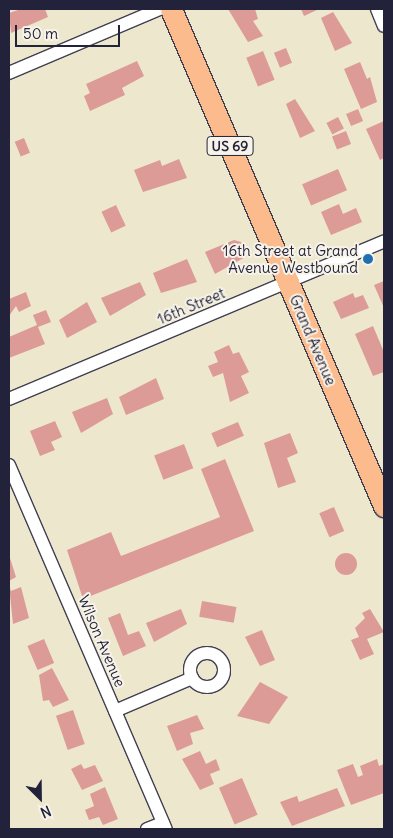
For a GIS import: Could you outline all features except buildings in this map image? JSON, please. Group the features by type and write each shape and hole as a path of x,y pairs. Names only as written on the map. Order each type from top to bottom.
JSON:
{"main road":[{"name":"Grand Avenue","path":"172,9 288,283 382,493"}],"street":[{"path":"9,73 160,9"},
{"path":"377,9 384,26"},
{"name":"16th Street","path":"9,399 384,241"},
{"name":"Wilson Avenue","path":"9,466 164,826"},
{"path":"115,711 192,678"},
{"path":"147,829 164,826"}],"place":[{"name":"16th Street at Grand Avenue Westbound","path":"368,259"}]}
